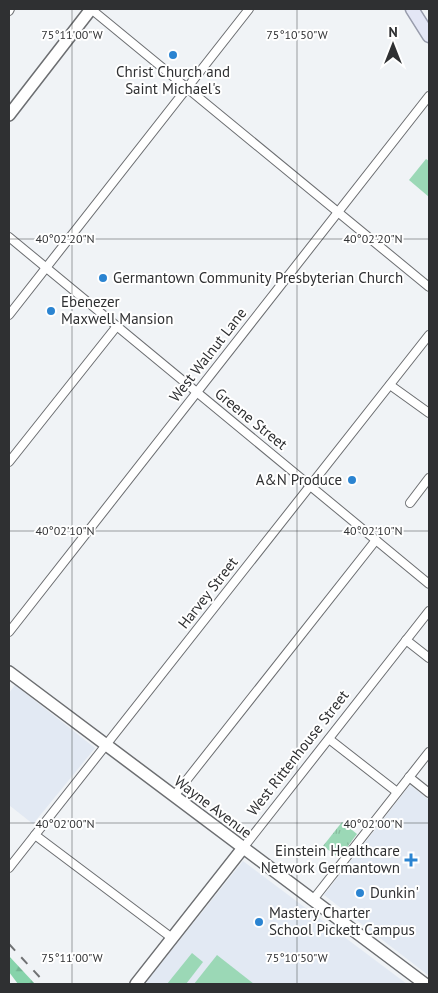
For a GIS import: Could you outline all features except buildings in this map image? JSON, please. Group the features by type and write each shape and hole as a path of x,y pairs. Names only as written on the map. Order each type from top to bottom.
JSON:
{"main road":[{"path":"10,112 91,9"},
{"path":"413,9 429,36"},
{"name":"Wayne Avenue","path":"9,672 425,984"},
{"name":"West Rittenhouse Street","path":"136,984 243,848"}],"street":[{"path":"91,9 429,287"},
{"path":"9,314 249,9"},
{"name":"West Walnut Lane","path":"9,632 429,96"},
{"name":"Greene Street","path":"9,237 429,584"},
{"path":"9,462 117,326"},
{"name":"Harvey Street","path":"9,868 429,335"},
{"path":"390,385 429,413"},
{"path":"410,503 429,478"},
{"path":"174,796 376,540"},
{"name":"West Rittenhouse Street","path":"243,848 429,611"},
{"path":"406,640 429,658"},
{"path":"329,739 397,792"},
{"path":"312,901 429,752"},
{"path":"409,777 429,793"},
{"path":"34,835 172,938"}],"shaded area":[{"path":"15,685 95,748 33,824 9,805 9,693"},
{"path":"410,785 429,800 428,975 324,895"},
{"name":"Mastery Charter School Pickett Campus","path":"243,861 407,984 148,984 146,982"}],"green space":[{"path":"426,159 429,161 429,197 409,180"},
{"path":"342,822 357,834 339,858 323,846"},
{"path":"192,953 203,962 186,984 167,984"},
{"path":"217,955 254,984 194,984"},
{"path":"9,956 35,984 18,984 9,972"}],"railway":[{"path":"9,944 46,984"}],"place":[{"name":"Christ Church and Saint Michael's","path":"173,55"},
{"name":"Germantown Community Presbyterian Church","path":"103,278"},
{"name":"Ebenezer Maxwell Mansion","path":"51,311"},
{"name":"A&N Produce","path":"352,480"},
{"name":"Einstein Healthcare Network Germantown","path":"411,860"},
{"name":"Dunkin'","path":"360,893"},
{"name":"Mastery Charter School Pickett Campus","path":"259,922"}]}
